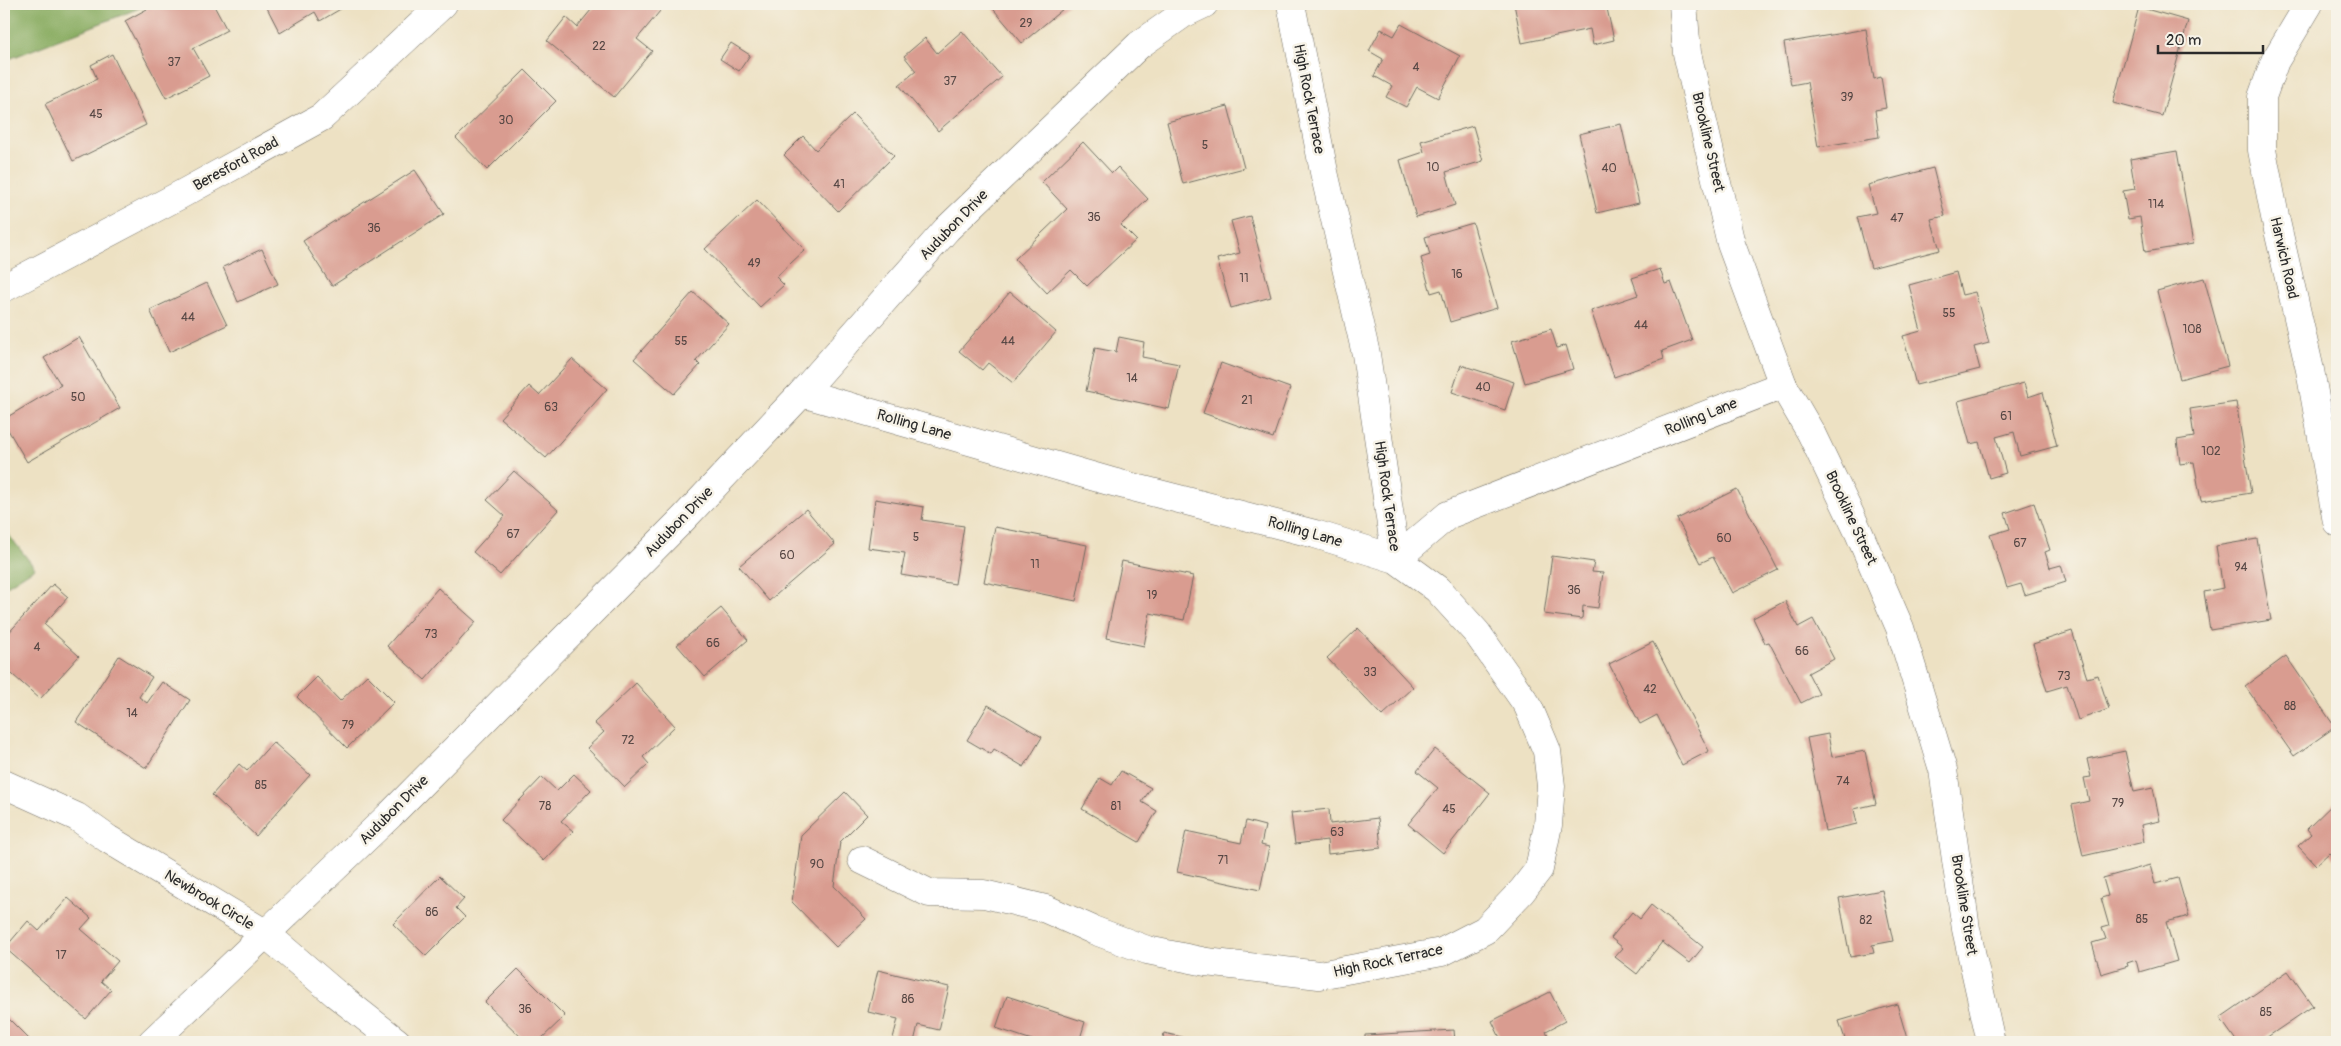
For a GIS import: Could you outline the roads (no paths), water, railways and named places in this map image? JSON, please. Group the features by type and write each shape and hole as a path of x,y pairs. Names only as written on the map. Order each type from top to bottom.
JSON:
{"street":[{"name":"Beresford Road","path":"4,288 322,117 443,4"},
{"name":"Audubon Drive","path":"152,1042 390,815 683,519 802,393 947,229 1139,44 1183,14 1204,4"},
{"name":"High Rock Terrace","path":"862,860 929,892 984,894 1046,909 1093,930 1147,950 1206,962 1319,975 1442,952 1485,930 1522,892 1539,869 1548,825 1551,786 1547,751 1528,706 1477,633 1436,589 1396,559 1366,354 1324,172 1291,4"},
{"name":"Brookline Street","path":"1683,4 1688,53 1731,244 1782,384 1819,449 1859,532 1900,628 1943,770 1966,928 1991,1042"},
{"name":"Harwich Road","path":"2310,4 2274,61 2262,98 2262,150 2275,217 2310,370 2337,522"},
{"name":"Rolling Lane","path":"802,393 1109,481 1315,534 1396,559 1448,515 1782,384"},
{"name":"Newbrook Circle","path":"4,784 77,817 108,839 266,934 336,994 397,1042"}]}
